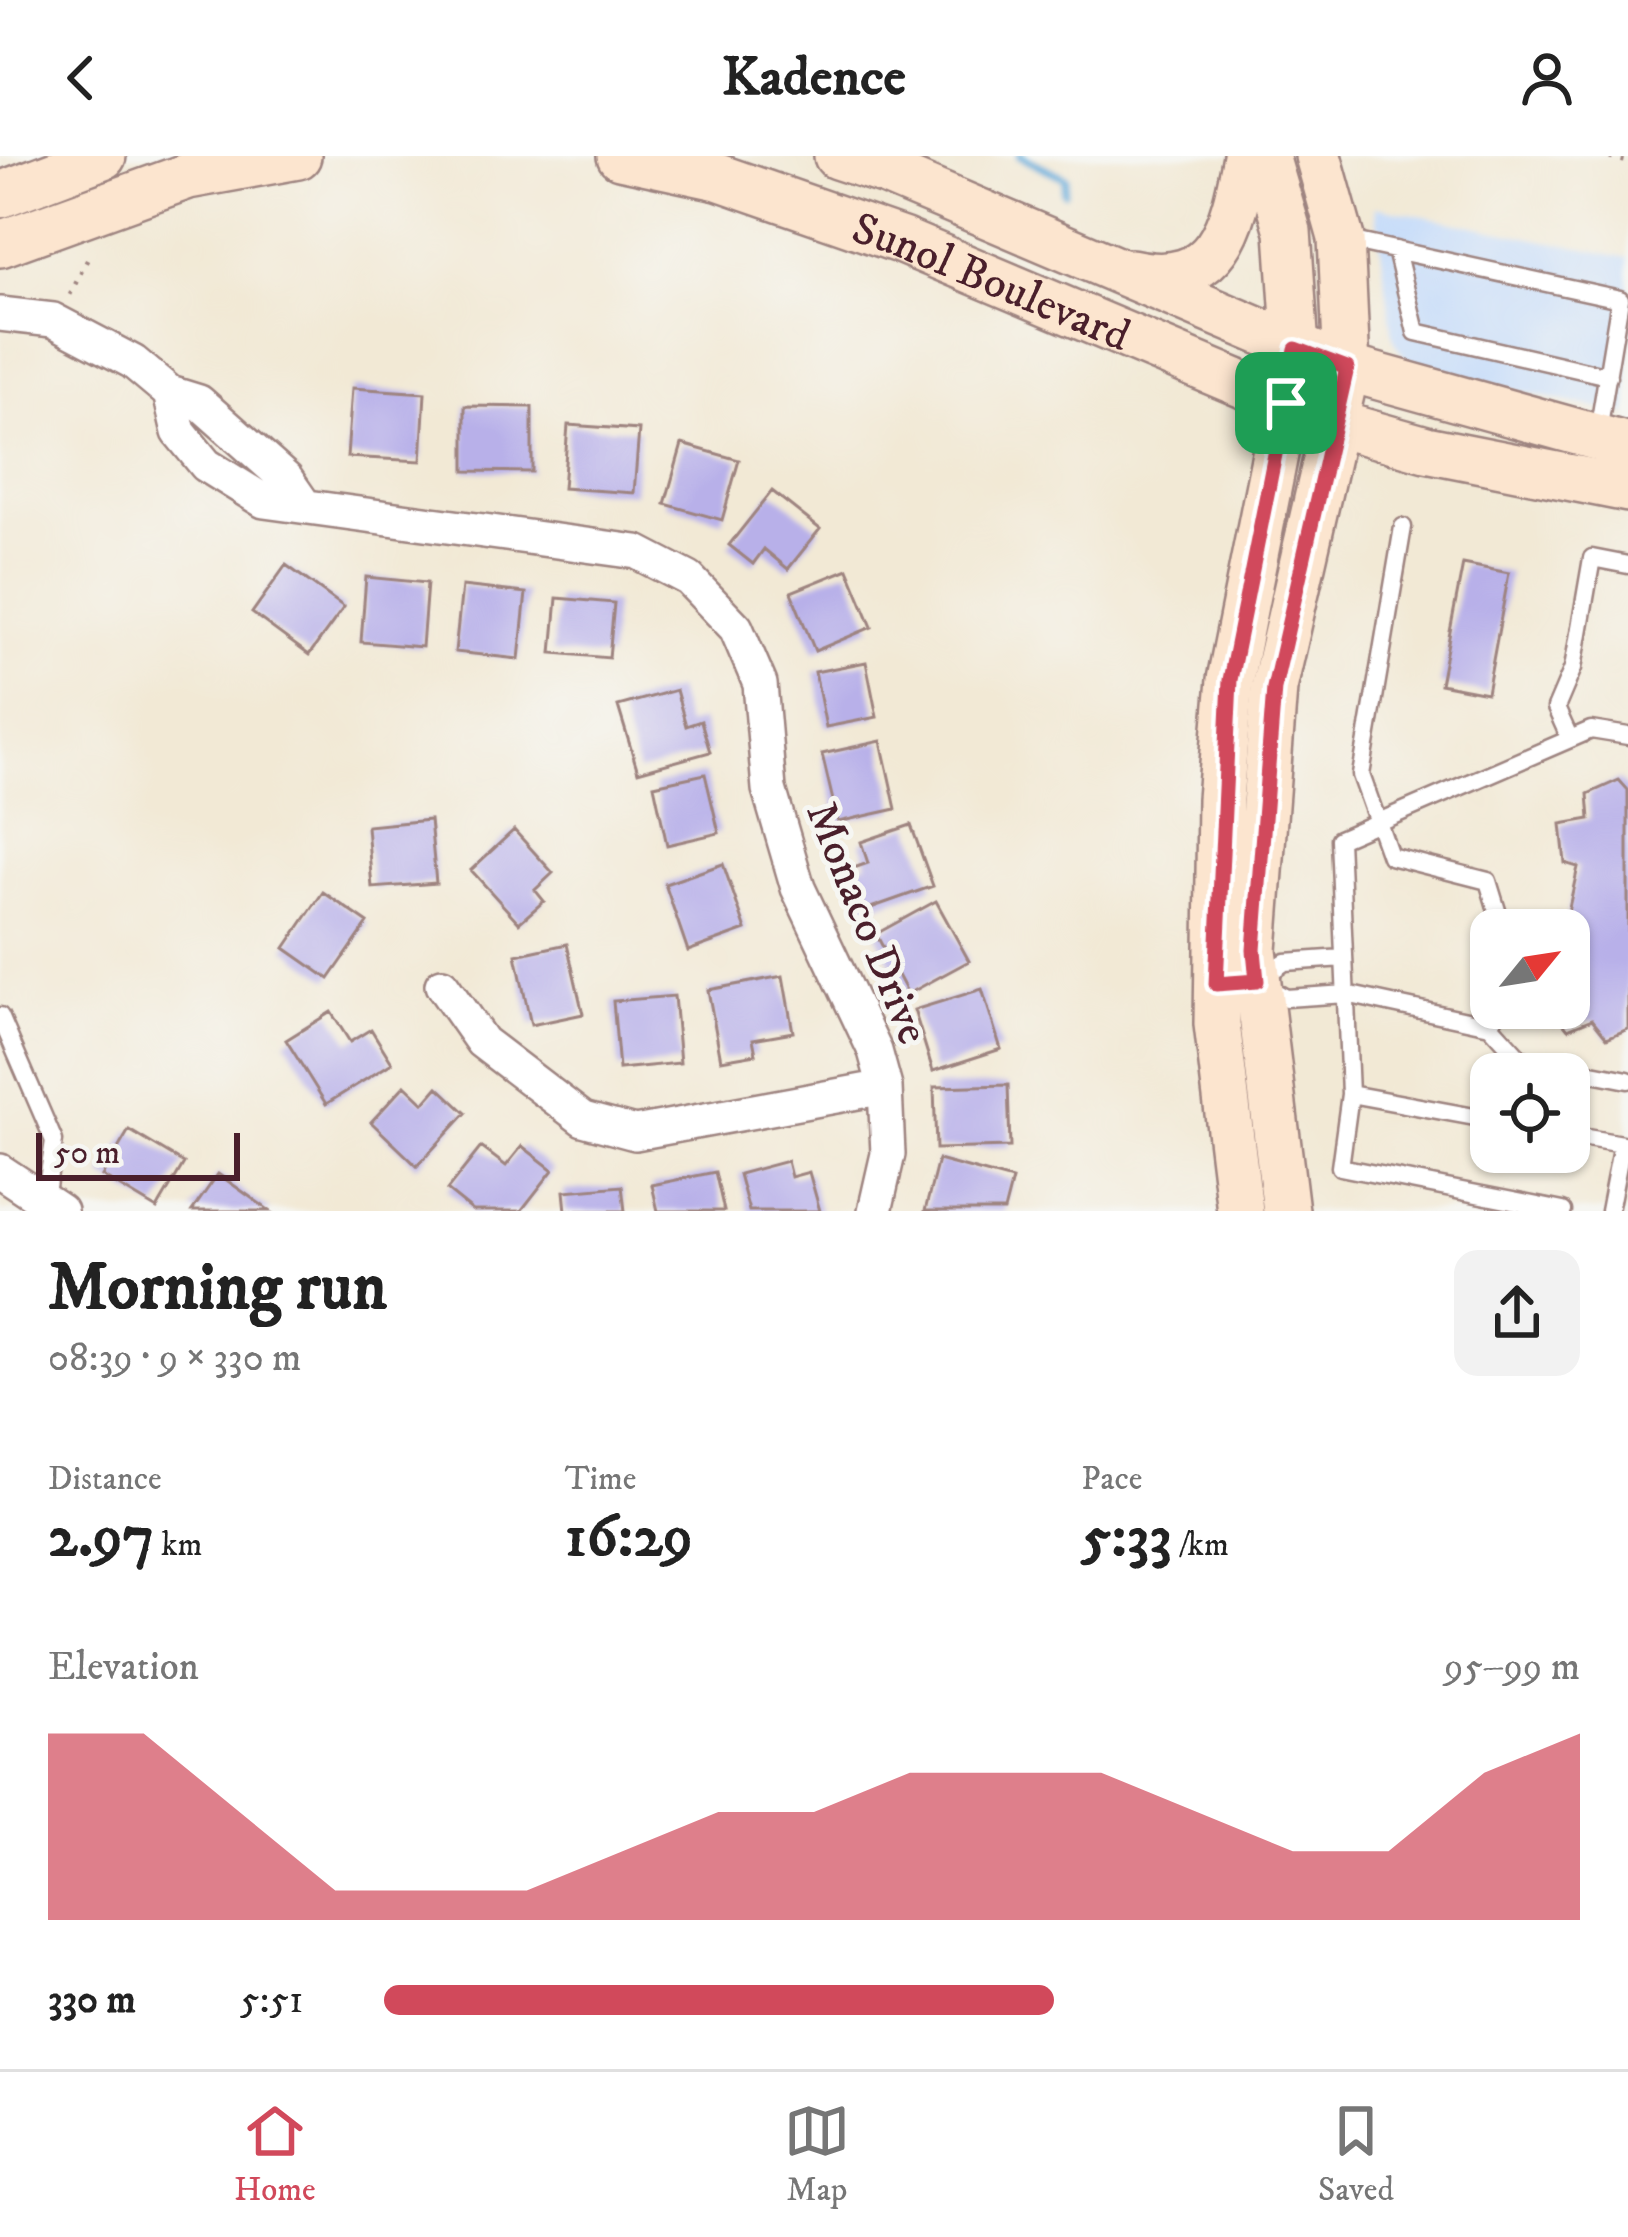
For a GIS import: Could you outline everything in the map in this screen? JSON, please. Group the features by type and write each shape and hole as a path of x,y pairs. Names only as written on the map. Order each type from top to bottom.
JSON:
{"main road":[{"path":"0,195 103,156"},
{"path":"0,244 188,176 298,156"},
{"name":"Sunol Boulevard","path":"620,156 718,177 902,241 1334,423 1426,449 1628,489"},
{"name":"Sunol Boulevard","path":"837,156 886,172 1095,265 1347,368 1612,442"},
{"path":"1095,265 1165,280 1206,260 1225,238 1246,156"},
{"path":"1240,1211 1230,680 1296,349 1288,231 1266,156"},
{"path":"1286,1211 1236,983 1254,950 1274,688 1347,368 1341,238 1318,156"}],"street":[{"name":"Monaco Drive","path":"0,314 53,320 133,362 170,393 199,402 286,479 304,505 586,542 637,552 689,579 736,628 760,684 769,789 798,888 875,1051 885,1087 888,1154 875,1211"},
{"path":"442,985 482,1042 583,1119 635,1133 885,1087"},
{"path":"0,1172 53,1205"}],"lane":[{"path":"1341,238 1621,299 1608,376 1612,442"},
{"path":"1396,250 1415,332 1608,376"},
{"path":"1403,527 1360,775 1390,856 1488,881 1497,909"},
{"path":"1570,739 1556,708 1573,668 1592,558 1628,565"},
{"path":"1562,1211 1340,1167 1350,1094 1340,839 1591,730 1628,736"},
{"path":"1236,983 1285,962 1344,958"},
{"path":"1236,983 1286,998 1346,994 1470,1021"},
{"path":"0,1016 54,1141 53,1205"},
{"path":"1494,1029 1521,1059 1628,1080"},
{"path":"1350,1094 1470,1116"},
{"path":"1590,1139 1622,1144 1609,1211"}],"path":[{"path":"1598,156 1628,162"},
{"path":"53,320 71,293 112,202"}],"shaded area":[{"path":"1375,206 1628,258 1628,415 1427,371 1406,360 1393,337"}],"building":[{"path":"352,388 425,393 421,461 347,457"},
{"path":"465,406 532,407 532,472 465,471"},
{"path":"568,425 639,430 634,493 563,488"},
{"path":"682,444 739,460 722,520 665,504"},
{"path":"772,491 820,529 788,569 764,549 753,564 729,545"},
{"path":"1463,564 1509,573 1487,693 1440,684"},
{"path":"286,565 344,607 309,655 252,613"},
{"path":"848,569 872,627 815,651 791,592"},
{"path":"366,577 427,583 422,647 361,642"},
{"path":"462,586 526,593 519,659 455,652"},
{"path":"557,598 614,603 609,658 552,653"},
{"path":"866,662 877,717 826,727 815,672"},
{"path":"676,690 686,726 701,721 710,752 638,772 618,706"},
{"path":"881,741 896,809 838,822 822,754"},
{"path":"705,774 719,833 667,845 654,785"},
{"path":"1619,780 1628,790 1628,1029 1607,1038 1590,1020 1590,909 1569,909 1578,867 1565,863 1561,824 1590,819 1588,794"},
{"path":"430,820 436,883 372,888 367,826"},
{"path":"911,825 933,886 865,910 851,869 868,863 861,842"},
{"path":"514,830 553,873 535,890 544,901 519,923 471,870"},
{"path":"723,864 746,930 688,951 665,884"},
{"path":"323,892 368,923 329,979 285,948"},
{"path":"936,901 969,961 908,994 876,934"},
{"path":"567,944 583,1014 531,1025 516,955"},
{"path":"783,976 793,1032 753,1039 756,1054 721,1060 708,990"},
{"path":"982,989 1001,1049 933,1071 914,1010"},
{"path":"674,996 680,1063 619,1069 613,1001"},
{"path":"331,1012 350,1042 371,1029 392,1063 326,1104 286,1040"},
{"path":"405,1085 424,1103 438,1087 466,1113 417,1166 371,1122"},
{"path":"1008,1085 1010,1147 936,1149 934,1087"},
{"path":"129,1130 184,1163 157,1209 102,1176"},
{"path":"522,1146 553,1170 521,1211 473,1211 447,1190 481,1147 506,1166"},
{"path":"938,1160 1012,1180 1004,1211 925,1211"},
{"path":"787,1161 791,1177 809,1172 820,1211 749,1211 739,1174"},
{"path":"715,1172 724,1211 658,1211 652,1185"},
{"path":"218,1174 270,1211 192,1211"},
{"path":"622,1186 625,1211 566,1211 564,1191"}],"waterway":[{"path":"1020,156 1066,178 1064,192"}],"route":[{"path":"1296,349 1347,368 1274,688 1254,950 1257,981 1216,984 1220,799 1230,680 1286,403 1296,349"}]}
